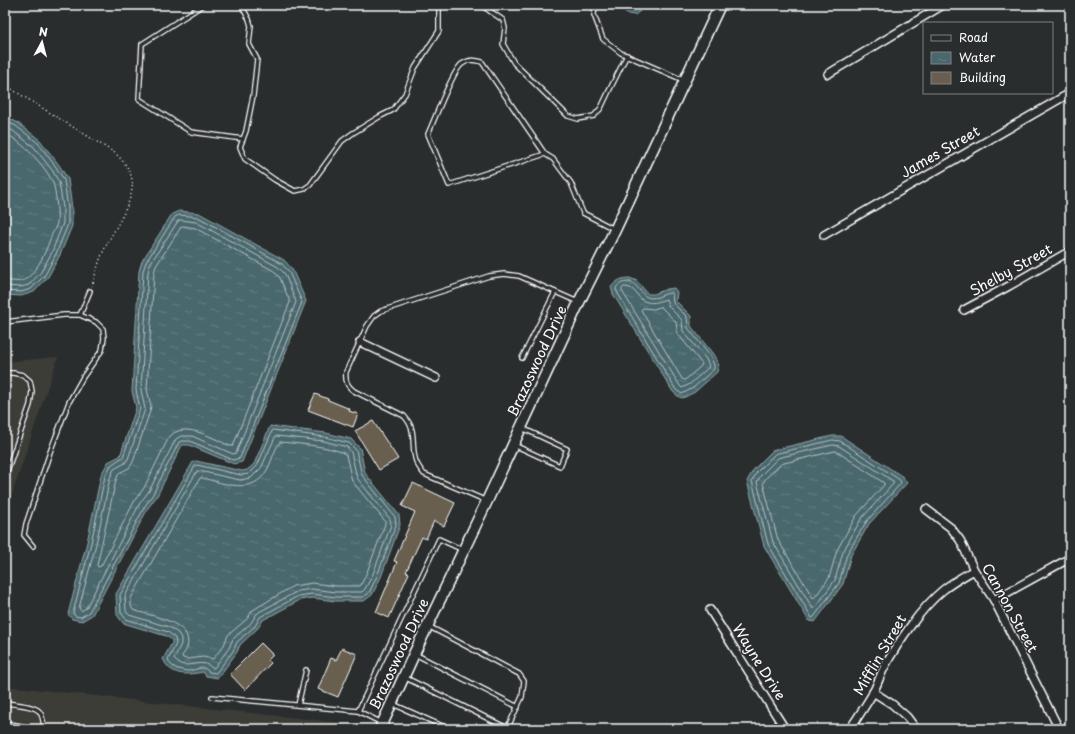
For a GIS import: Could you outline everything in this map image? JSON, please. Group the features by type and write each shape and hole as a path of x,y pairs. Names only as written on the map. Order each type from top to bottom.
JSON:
{"street":[{"name":"Brazoswood Drive","path":"382,726 414,654 720,5"},
{"path":"828,74 943,5"},
{"name":"James Street","path":"824,235 1070,92"},
{"name":"Shelby Street","path":"964,310 1070,251"},
{"path":"360,342 436,378"},
{"name":"Cannon Street","path":"926,509 951,528 960,540 974,570 994,600 1059,729"},
{"path":"994,600 1070,558"},
{"name":"Mifflin Street","path":"850,729 873,692 894,651 921,613 944,589 974,570"},
{"name":"Wayne Drive","path":"710,610 785,729"},
{"path":"873,692 892,704 907,717 916,729"}],"lane":[{"path":"203,5 142,44 139,99 191,132 243,139"},
{"path":"241,5 249,19 251,26 249,44 258,59 246,131 240,147 245,159 275,180 295,191 304,189 310,185 342,141 379,116 393,110 405,94 415,68 439,31 440,5"},
{"path":"481,5 503,20 503,44 514,63 568,116 578,119 594,116 601,108 627,55"},
{"path":"595,5 594,15 603,38 621,53 684,80"},
{"path":"545,154 449,185 428,134 454,74 461,64 471,59 482,62 545,154 553,159 571,183 583,213 614,230"},
{"path":"487,501 424,474 415,458 410,422 404,416 354,391 348,386 346,372 367,326 374,316 381,311 488,276 504,274 520,276 579,303"},
{"path":"80,315 90,291"},
{"path":"522,358 554,292"},
{"path":"5,322 64,315 80,315 96,322 103,329 104,338 102,350 83,377 70,402 50,452 26,524 24,535 33,546"},
{"path":"5,373 23,375 30,381 32,391 30,405 5,477"},
{"path":"513,445 560,466 567,449 521,428"},
{"path":"358,711 439,539 464,550"},
{"path":"404,677 507,728 518,707 522,697 524,681 519,674 428,626"},
{"path":"414,654 518,707"},
{"path":"298,705 306,670"},
{"path":"212,697 358,711 382,726"},
{"path":"5,703 32,707 38,710 42,715 45,729"},
{"path":"392,704 449,729"},
{"path":"5,724 21,726 24,729"}],"path":[{"path":"5,85 115,153 124,162 132,176 132,189 128,204 105,249 90,291"}],"shaded area":[{"path":"58,357 42,404 5,515 5,362"},
{"path":"5,686 370,726 372,729 5,729"}],"water":[{"path":"621,5 643,5 640,11 635,15 628,14 622,9"},
{"path":"5,116 18,123 40,140 59,165 68,179 72,208 72,226 60,255 48,277 34,292 21,296 5,295"},
{"path":"179,211 199,213 284,260 292,269 306,301 242,462 234,464 189,445 182,445 157,496 148,508 92,615 82,621 72,619 68,614 87,542 101,475 108,462 120,456 136,408 132,391 139,271 142,261 172,214"},
{"path":"624,278 630,278 637,281 648,294 654,294 674,288 677,292 676,301 691,316 691,326 713,354 719,365 717,372 695,392 683,398 679,397 673,392 613,294 611,287 615,283"},
{"path":"270,426 326,433 351,439 360,448 365,473 399,515 400,525 381,577 372,595 364,601 335,601 312,598 300,600 263,620 258,628 240,645 237,652 218,678 206,676 203,672 185,674 175,672 166,665 163,659 172,643 172,640 166,636 123,623 117,615 116,594 193,462 196,461 242,471 247,470 254,464"},
{"path":"832,436 841,436 903,477 907,483 869,524 851,555 843,584 815,622 809,621 764,546 747,481 754,469 773,450"}],"building":[{"path":"315,394 358,414 353,427 308,410"},
{"path":"373,421 398,459 379,470 355,431"},
{"path":"413,483 455,503 444,526 434,521 426,539 422,537 406,572 409,573 389,618 376,612 397,562 394,561 415,512 402,506"},
{"path":"261,643 273,655 268,660 271,663 245,690 230,674"},
{"path":"342,648 357,654 338,697 318,689 331,658 336,660"}]}
